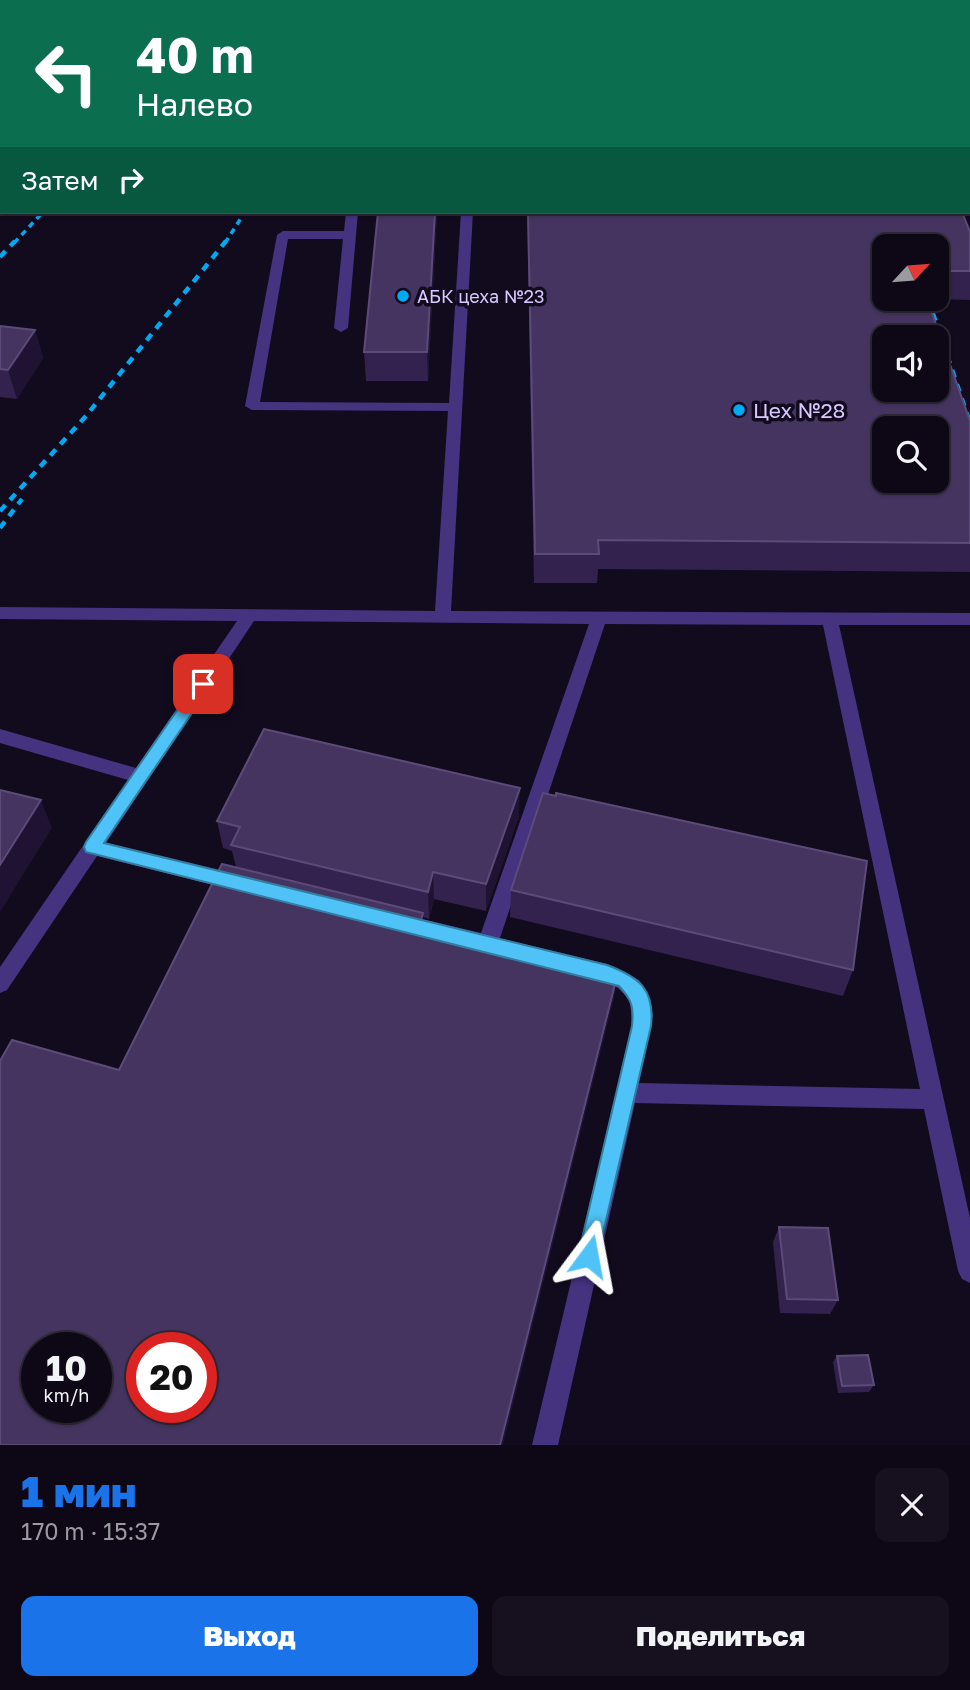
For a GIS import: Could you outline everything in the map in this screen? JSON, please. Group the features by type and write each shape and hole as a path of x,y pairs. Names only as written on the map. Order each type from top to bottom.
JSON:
{"street":[{"path":"341,328 352,214"},
{"path":"443,615 467,214"},
{"path":"350,235 283,235 252,406 454,407"},
{"path":"0,613 443,615 598,620 970,619"},
{"path":"0,984 250,614"},
{"path":"488,943 598,620"},
{"path":"830,620 970,1270"},
{"path":"0,736 141,776"},
{"path":"92,847 264,889"},
{"path":"383,918 607,973 626,981 637,992 644,1007 642,1026 545,1445"},
{"path":"626,1093 933,1099"}],"building":[{"name":"АБК цеха №23","path":"378,214 435,214 427,352 364,352"},
{"name":"Цех №28","path":"528,214 963,214 970,232 970,271 949,271 949,234 872,234 872,312 932,312 936,325 872,325 872,402 949,402 949,361 970,421 970,543 598,540 599,554 535,554"},
{"path":"0,326 35,330 8,370 0,369"},
{"path":"264,729 520,788 486,884 433,872 428,892 231,845 240,827 217,821"},
{"path":"0,790 41,800 0,865"},
{"path":"543,793 556,796 556,793 867,861 853,970 511,890"},
{"path":"222,864 423,913 419,928 617,976 500,1445 0,1445 0,1061 12,1040 119,1070"},
{"path":"779,1227 828,1228 838,1300 787,1299"},
{"path":"868,1355 874,1385 842,1386 837,1356"}],"railway":[{"path":"14,243 41,214"},
{"path":"225,243 244,214"},
{"path":"0,257 15,241"},
{"path":"0,511 86,416 226,241"},
{"path":"932,312 970,423"},
{"path":"0,528 22,499"}],"place":[{"name":"АБК цеха №23","path":"403,296"},
{"name":"Цех №28","path":"739,410"}],"route":[{"path":"203,684 92,847 607,973 626,981 637,992 644,1007 642,1026 589,1256"}]}
